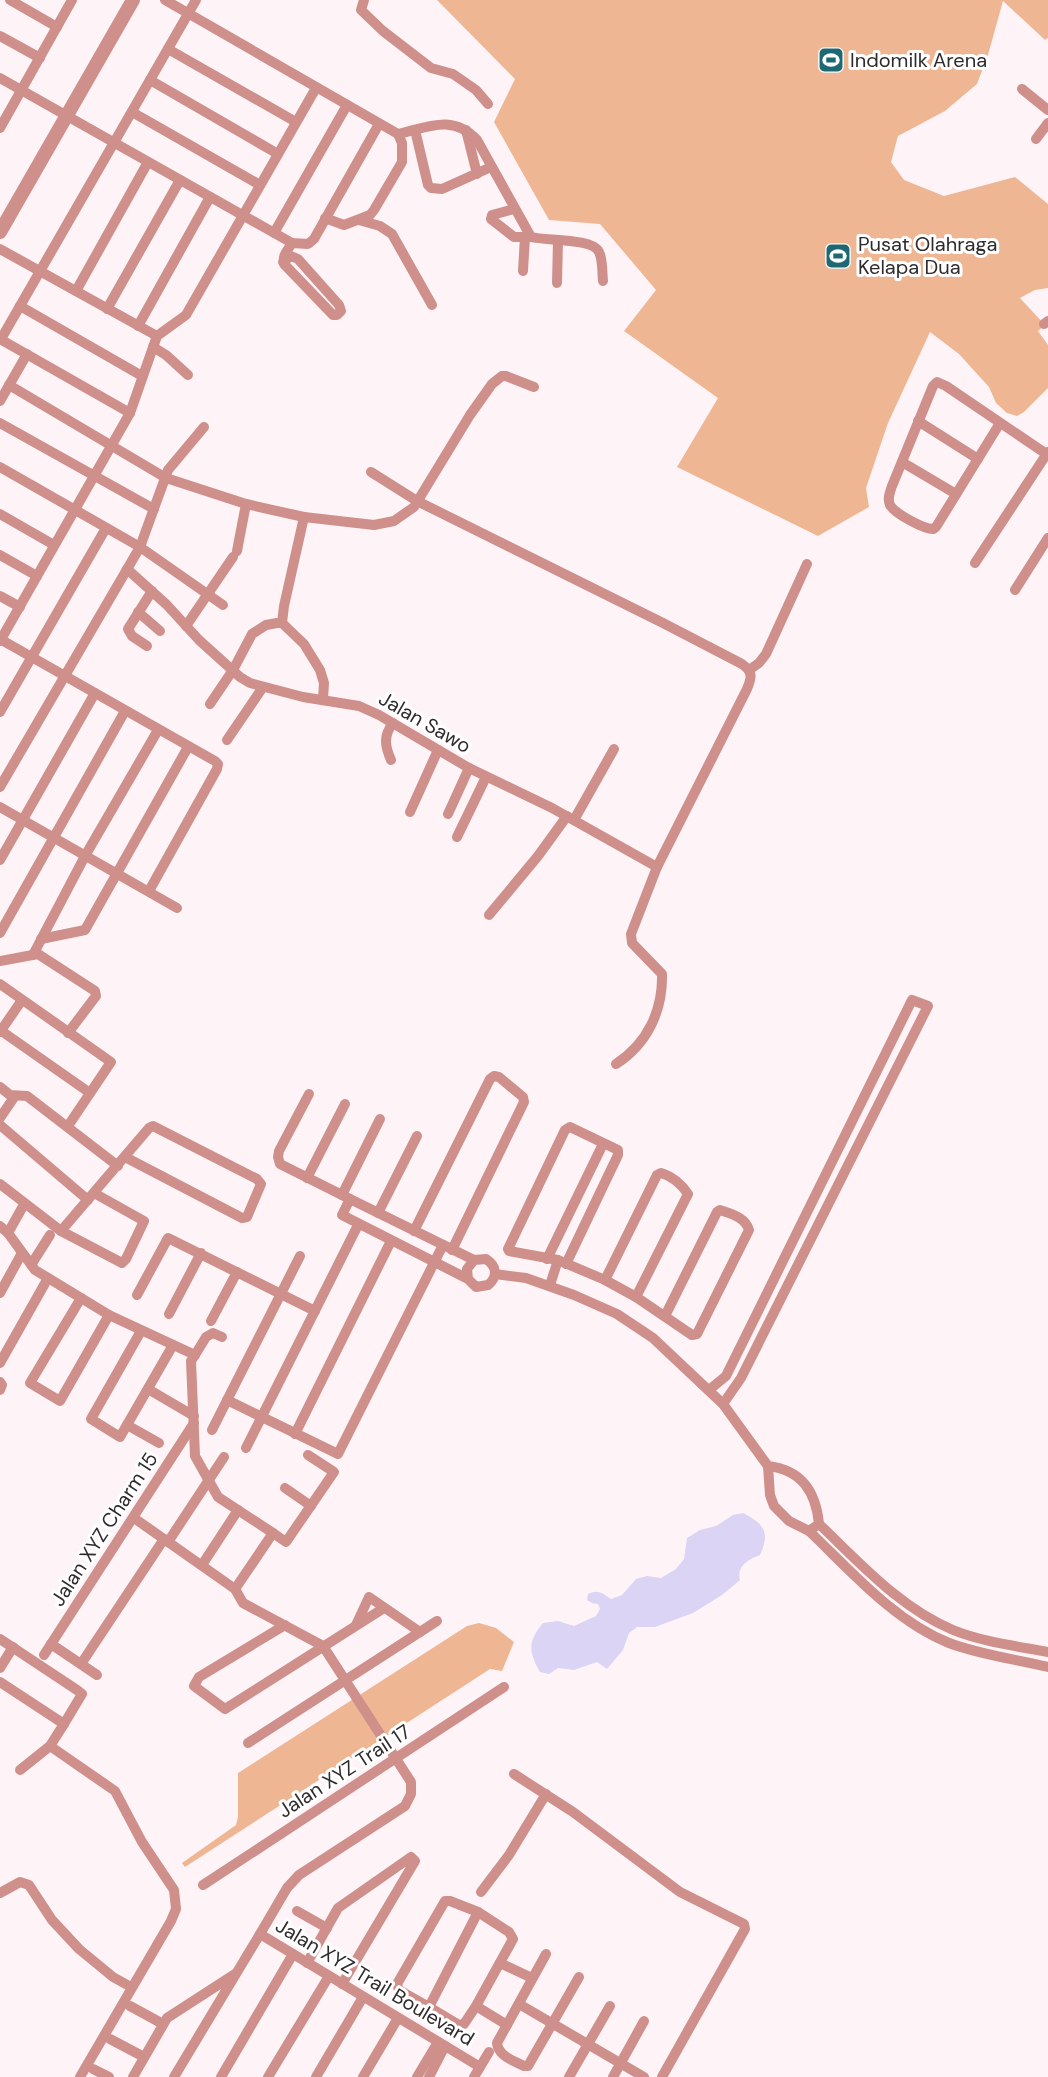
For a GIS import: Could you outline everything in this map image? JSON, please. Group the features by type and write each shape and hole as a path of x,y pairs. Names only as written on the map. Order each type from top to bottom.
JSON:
{"street":[{"path":"10,0 57,27"},
{"path":"1,122 72,0"},
{"path":"0,232 133,0"},
{"path":"165,0 398,134 402,143 402,162 374,210 359,220 344,225 325,218"},
{"path":"130,412 1,339 196,0"},
{"path":"364,0 361,10 383,32 431,68 453,74 470,85 488,104"},
{"path":"0,36 40,58"},
{"path":"168,49 296,122"},
{"path":"0,78 292,243 312,242 379,124"},
{"path":"150,80 278,154"},
{"path":"149,891 218,764 0,640 130,412 155,342 186,315 316,87"},
{"path":"1022,89 1048,110"},
{"path":"274,233 347,105"},
{"path":"132,112 260,184"},
{"path":"398,134 450,123 466,130 477,140 528,237 523,271"},
{"path":"1036,139 1048,123"},
{"path":"416,130 429,187 436,190 442,189 491,167"},
{"path":"466,130 477,174"},
{"path":"76,291 148,162"},
{"path":"107,309 180,180"},
{"path":"138,326 210,197"},
{"path":"514,209 492,215 491,219 514,237 582,241 597,248 600,254 603,280"},
{"path":"359,220 380,226 392,234 432,305"},
{"path":"557,283 558,241"},
{"path":"283,262 292,243"},
{"path":"0,249 138,326 188,375"},
{"path":"294,256 339,305 341,310 339,314 333,315 283,262 294,256"},
{"path":"307,289 317,281"},
{"path":"20,306 142,376"},
{"path":"0,400 27,354"},
{"path":"9,385 166,478 246,504 303,517 374,525 394,521 414,507 470,415 492,384 502,376 506,376 534,387"},
{"path":"975,563 1048,454 937,382 933,386 918,421 889,500 893,509 933,530 939,524 1000,423"},
{"path":"918,421 978,459"},
{"path":"0,423 154,509"},
{"path":"0,787 63,675 140,547 171,466 204,427"},
{"path":"902,462 956,494"},
{"path":"0,467 140,547 223,605"},
{"path":"371,472 417,501 663,622 742,664 749,670 752,678 657,867 631,934 632,943 662,974 660,1004 643,1039 632,1052 616,1064"},
{"path":"186,626 235,554 246,504"},
{"path":"0,514 54,545"},
{"path":"282,623 303,517"},
{"path":"0,712 106,528"},
{"path":"1015,590 1045,550 1048,538"},
{"path":"0,555 37,576"},
{"path":"749,670 766,654 807,564"},
{"name":"Jalan Sawo","path":"127,569 240,677 263,687 303,698 323,699 359,706 393,723 469,768 570,818 657,867"},
{"path":"147,646 132,636 128,629 152,591"},
{"path":"0,596 20,607"},
{"path":"138,612 160,631"},
{"path":"210,704 252,634 266,626 282,623"},
{"path":"282,623 304,644 320,670 324,684 323,699"},
{"path":"227,740 263,687"},
{"path":"1,857 95,693"},
{"path":"0,933 125,711"},
{"path":"391,760 385,743 389,728 393,723"},
{"path":"34,953 85,856 158,730"},
{"path":"41,939 85,930 188,747"},
{"path":"489,915 570,818 614,749"},
{"path":"410,812 438,750"},
{"path":"448,814 469,768"},
{"path":"457,837 486,777"},
{"path":"0,807 177,908"},
{"path":"0,961 38,954 97,993 69,1033"},
{"path":"0,984 111,1062 68,1126"},
{"path":"22,1000 0,1031 90,1093"},
{"path":"709,1390 729,1371 912,1000 928,1006 741,1378 723,1404"},
{"path":"227,1400 335,1454 339,1453 434,1262 447,1247 524,1102 522,1095 499,1077 494,1076 489,1080 414,1231"},
{"path":"0,1087 15,1096 27,1096 122,1161 242,1218 247,1217 261,1184 257,1179 153,1126 149,1128 122,1161 61,1231"},
{"path":"309,1094 279,1150 280,1164 474,1260"},
{"path":"0,1118 15,1096"},
{"path":"307,1178 345,1104"},
{"path":"380,1119 346,1197 342,1216 468,1279 474,1286 483,1287 492,1282 495,1274 494,1266 488,1260 481,1258 474,1260 467,1269 468,1279"},
{"path":"0,1125 91,1196 144,1221 126,1260 122,1263 61,1231 0,1184"},
{"path":"557,1261 618,1155 618,1150 567,1128 508,1249 511,1252 557,1261 605,1280 636,1297 692,1335 697,1334 749,1230 747,1224 720,1210 717,1212 665,1316"},
{"path":"378,1213 417,1136"},
{"path":"550,1285 557,1261 603,1144"},
{"path":"605,1280 657,1175 665,1174 679,1183 688,1194 636,1297"},
{"path":"22,1208 4,1229 35,1270 109,1316 195,1355"},
{"path":"246,1448 358,1225"},
{"path":"32,1265 50,1235"},
{"path":"137,1295 166,1238 201,1253 315,1311"},
{"path":"295,1434 392,1241"},
{"path":"0,1293 22,1253"},
{"path":"169,1314 201,1253"},
{"path":"212,1430 300,1256"},
{"path":"212,1321 237,1272"},
{"path":"495,1274 511,1274 550,1285 597,1304 628,1320 653,1338 723,1404 768,1466 770,1495 774,1506 789,1521 809,1531 879,1597 911,1622 947,1642 976,1652 1048,1667"},
{"path":"0,1363 48,1278"},
{"path":"81,1298 30,1383 60,1401 109,1316"},
{"path":"141,1330 91,1419 120,1437 173,1345"},
{"path":"222,1337 213,1333 206,1337 191,1360 195,1456 218,1497 286,1542 334,1473 308,1455"},
{"path":"729,1371 741,1378"},
{"path":"0,1382 2,1386 0,1390"},
{"path":"148,1389 194,1420"},
{"name":"Jalan XYZ Charm 15","path":"44,1655 134,1518 194,1420"},
{"path":"127,1425 159,1443"},
{"path":"81,1664 224,1457"},
{"path":"768,1466 786,1470 799,1478 808,1487 818,1508 819,1524 886,1588 920,1613 952,1629 981,1639 1048,1652"},
{"path":"285,1488 311,1506"},
{"path":"202,1565 238,1510"},
{"path":"134,1518 236,1589 243,1603 323,1646"},
{"path":"809,1531 819,1524"},
{"path":"236,1589 273,1533"},
{"path":"356,1625 369,1597 420,1632"},
{"path":"285,1625 199,1677 194,1686 225,1709 384,1608"},
{"path":"248,1743 437,1621"},
{"path":"0,1639 80,1692 81,1698 50,1746 20,1770"},
{"path":"51,1644 97,1675"},
{"name":"Jalan XYZ Trail Boulevard","path":"323,1646 411,1782 411,1794 405,1806 299,1875 287,1888 260,1934 480,2067"},
{"path":"0,1668 13,1647"},
{"path":"0,1682 64,1724"},
{"name":"Jalan XYZ Trail 17","path":"203,1885 504,1688"},
{"path":"50,1746 115,1791 142,1842 174,1890 176,1909 80,2077"},
{"path":"514,1774 573,1812 680,1892 742,1922 745,1926 662,2077"},
{"path":"481,1892 509,1855 546,1794"},
{"path":"307,1963 338,1908 411,1857 414,1861 342,1984"},
{"path":"0,1893 20,1882 29,1885 52,1920 79,1948 113,1977 131,1987"},
{"path":"445,1901 478,1912 512,1936 512,1943 500,1963 476,2006 461,2025 399,1990 397,1984 445,1901"},
{"path":"297,1911 327,1928"},
{"path":"429,2007 478,1912"},
{"path":"174,2077 260,1934"},
{"path":"221,2077 293,1954"},
{"path":"546,1954 497,2043 498,2050 526,2067 530,2064 579,1977"},
{"path":"500,1963 532,1978"},
{"path":"133,2077 166,2018 237,1972"},
{"path":"268,2077 329,1976"},
{"path":"316,2077 363,1997"},
{"path":"519,2004 644,2077"},
{"path":"130,2006 163,2024"},
{"path":"476,2006 507,2025"},
{"path":"569,2077 610,2006"},
{"path":"363,2077 398,2018"},
{"path":"613,2077 644,2021"},
{"path":"110,2039 144,2057"},
{"path":"417,2077 442,2044"},
{"path":"429,2077 442,2044"},
{"path":"474,2077 489,2052"},
{"path":"93,2069 109,2077"}],"shaded area":[{"name":"Pusat Olahraga Kelapa Dua","path":"437,0 1048,0 1048,38 1045,40 1003,1 988,55 977,84 945,111 898,136 891,162 904,180 944,196 1015,177 1048,204 1048,288 1035,290 1020,298 1045,325 1038,331 1048,345 1048,388 1024,412 1017,416 1007,413 996,403 989,387 959,354 930,332 888,423 866,488 869,507 818,536 677,467 718,398 624,331 656,290 600,224 549,220 494,122 515,79"},
{"path":"743,1513 761,1525 765,1541 760,1555 747,1561 741,1567 740,1580 722,1595 693,1613 655,1627 637,1627 629,1633 623,1650 607,1669 597,1662 574,1670 558,1668 549,1674 540,1672 533,1658 531,1646 543,1623 558,1621 574,1626 596,1616 600,1609 598,1604 587,1600 588,1594 602,1593 611,1599 622,1595 636,1579 647,1576 661,1578 676,1569 684,1559 687,1538 700,1530 716,1526 733,1515"},
{"path":"479,1623 496,1628 514,1642 502,1671 490,1669 185,1867 182,1863 236,1825 238,1773 467,1626"}],"place":[{"name":"Indomilk Arena","path":"831,60"},
{"name":"Pusat Olahraga Kelapa Dua","path":"838,256"}]}
